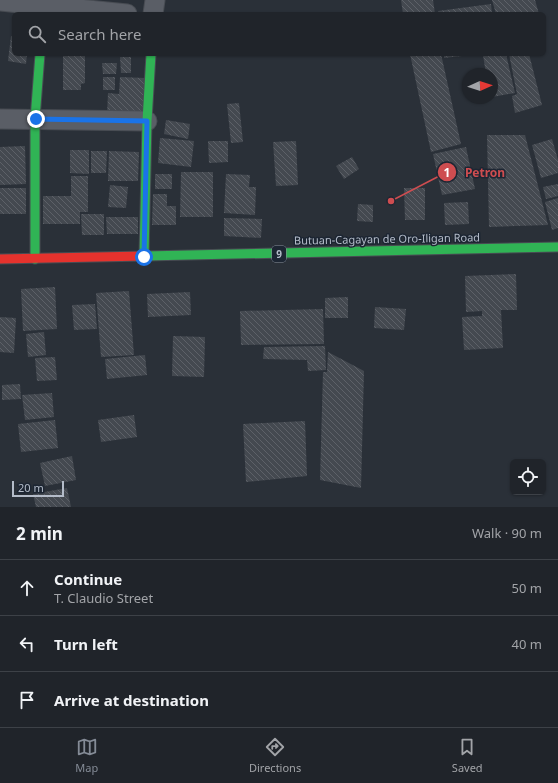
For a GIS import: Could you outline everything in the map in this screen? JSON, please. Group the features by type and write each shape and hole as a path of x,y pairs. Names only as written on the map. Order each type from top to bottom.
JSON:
{"main road":[{"path":"35,259 36,119 40,56"},
{"path":"144,257 147,121 151,56"},
{"name":"Butuan-Cagayan de Oro-Iligan Road","path":"0,259 558,247"}],"street":[{"path":"153,12 155,0"},
{"path":"0,1 106,12"},
{"path":"0,119 147,121"}],"building":[{"path":"401,0 433,0 435,12 403,12"},
{"path":"492,0 535,0 538,12 495,12"},
{"path":"491,4 492,12 438,12"},
{"path":"11,36 12,56 27,56 26,64 8,61"},
{"path":"63,56 85,56 85,83 81,84 81,90 63,90"},
{"path":"410,56 441,56 461,144 431,152"},
{"path":"444,56 462,56 444,58"},
{"path":"483,56 506,56 515,93 498,96 498,68 485,68"},
{"path":"509,56 530,56 542,105 515,113 512,96 517,94"},
{"path":"120,57 131,57 131,73 121,73"},
{"path":"102,63 117,63 116,74 103,74"},
{"path":"103,77 115,77 115,90 103,90"},
{"path":"120,77 145,78 143,117 107,115 108,93 119,94"},
{"path":"239,103 243,142 231,143 227,104"},
{"path":"166,120 190,124 188,139 164,134"},
{"path":"487,135 525,135 548,225 489,227"},
{"path":"160,138 194,141 191,167 158,163"},
{"path":"552,139 558,160 558,173 541,178 532,145"},
{"path":"208,141 228,141 228,162 209,163"},
{"path":"296,141 298,185 276,186 273,142"},
{"path":"25,146 26,184 0,185 0,147"},
{"path":"466,147 475,189 442,195 433,154"},
{"path":"70,150 89,150 89,174 70,173"},
{"path":"91,151 107,151 106,173 91,173"},
{"path":"109,151 139,152 138,181 108,181"},
{"path":"352,157 359,169 344,179 336,166"},
{"path":"181,172 213,172 213,217 180,217"},
{"path":"155,174 172,174 172,189 155,189"},
{"path":"226,174 250,175 249,187 256,187 255,215 224,213"},
{"path":"71,176 88,176 88,212 80,212 80,224 43,224 43,196 71,196"},
{"path":"558,184 558,196 546,199 543,187"},
{"path":"110,185 128,187 126,208 108,207"},
{"path":"0,188 26,188 26,214 0,214"},
{"path":"404,188 425,188 425,220 405,220"},
{"path":"153,194 167,194 167,206 176,206 176,225 152,225"},
{"path":"558,198 558,228 552,230 545,202"},
{"path":"468,202 469,224 445,225 444,203"},
{"path":"358,204 373,205 373,222 357,221"},
{"path":"81,214 104,214 104,235 82,235"},
{"path":"106,217 138,217 138,234 107,234"},
{"path":"224,218 262,219 261,238 224,236"},
{"path":"516,274 517,310 501,310 503,348 464,350 462,317 482,316 482,311 466,312 465,276"},
{"path":"55,287 57,329 23,331 21,289"},
{"path":"129,291 134,355 101,357 96,293"},
{"path":"190,292 191,315 148,317 147,294"},
{"path":"348,297 348,318 325,318 325,298"},
{"path":"95,304 97,329 74,330 72,305"},
{"path":"375,307 406,309 404,330 374,328"},
{"path":"323,309 324,344 241,345 240,311"},
{"path":"0,317 16,318 14,353 0,352"},
{"path":"44,332 46,355 28,357 26,334"},
{"path":"173,336 205,337 204,377 172,376"},
{"path":"325,346 326,370 308,371 307,360 263,359 264,347"},
{"path":"328,352 364,371 361,488 320,480 323,372 327,372"},
{"path":"145,355 147,375 107,379 105,359"},
{"path":"55,357 57,380 37,381 35,358"},
{"path":"20,384 21,399 2,400 2,385"},
{"path":"52,393 54,417 25,420 22,395"},
{"path":"134,415 137,437 101,442 98,420"},
{"path":"55,420 58,448 21,452 18,424"},
{"path":"305,421 307,476 246,482 243,424"},
{"path":"72,456 76,480 45,486 40,463"},
{"path":"67,488 71,507 36,507 33,494"}],"traffic: fast":[{"path":"35,259 35,119 40,56"},
{"path":"144,257 147,121 151,56"},
{"path":"145,256 558,247"}],"traffic: jam":[{"path":"0,259 145,256"}],"place":[{"name":"Petron","path":"391,201"}],"route":[{"path":"36,119 147,121 144,197 144,257"}]}
